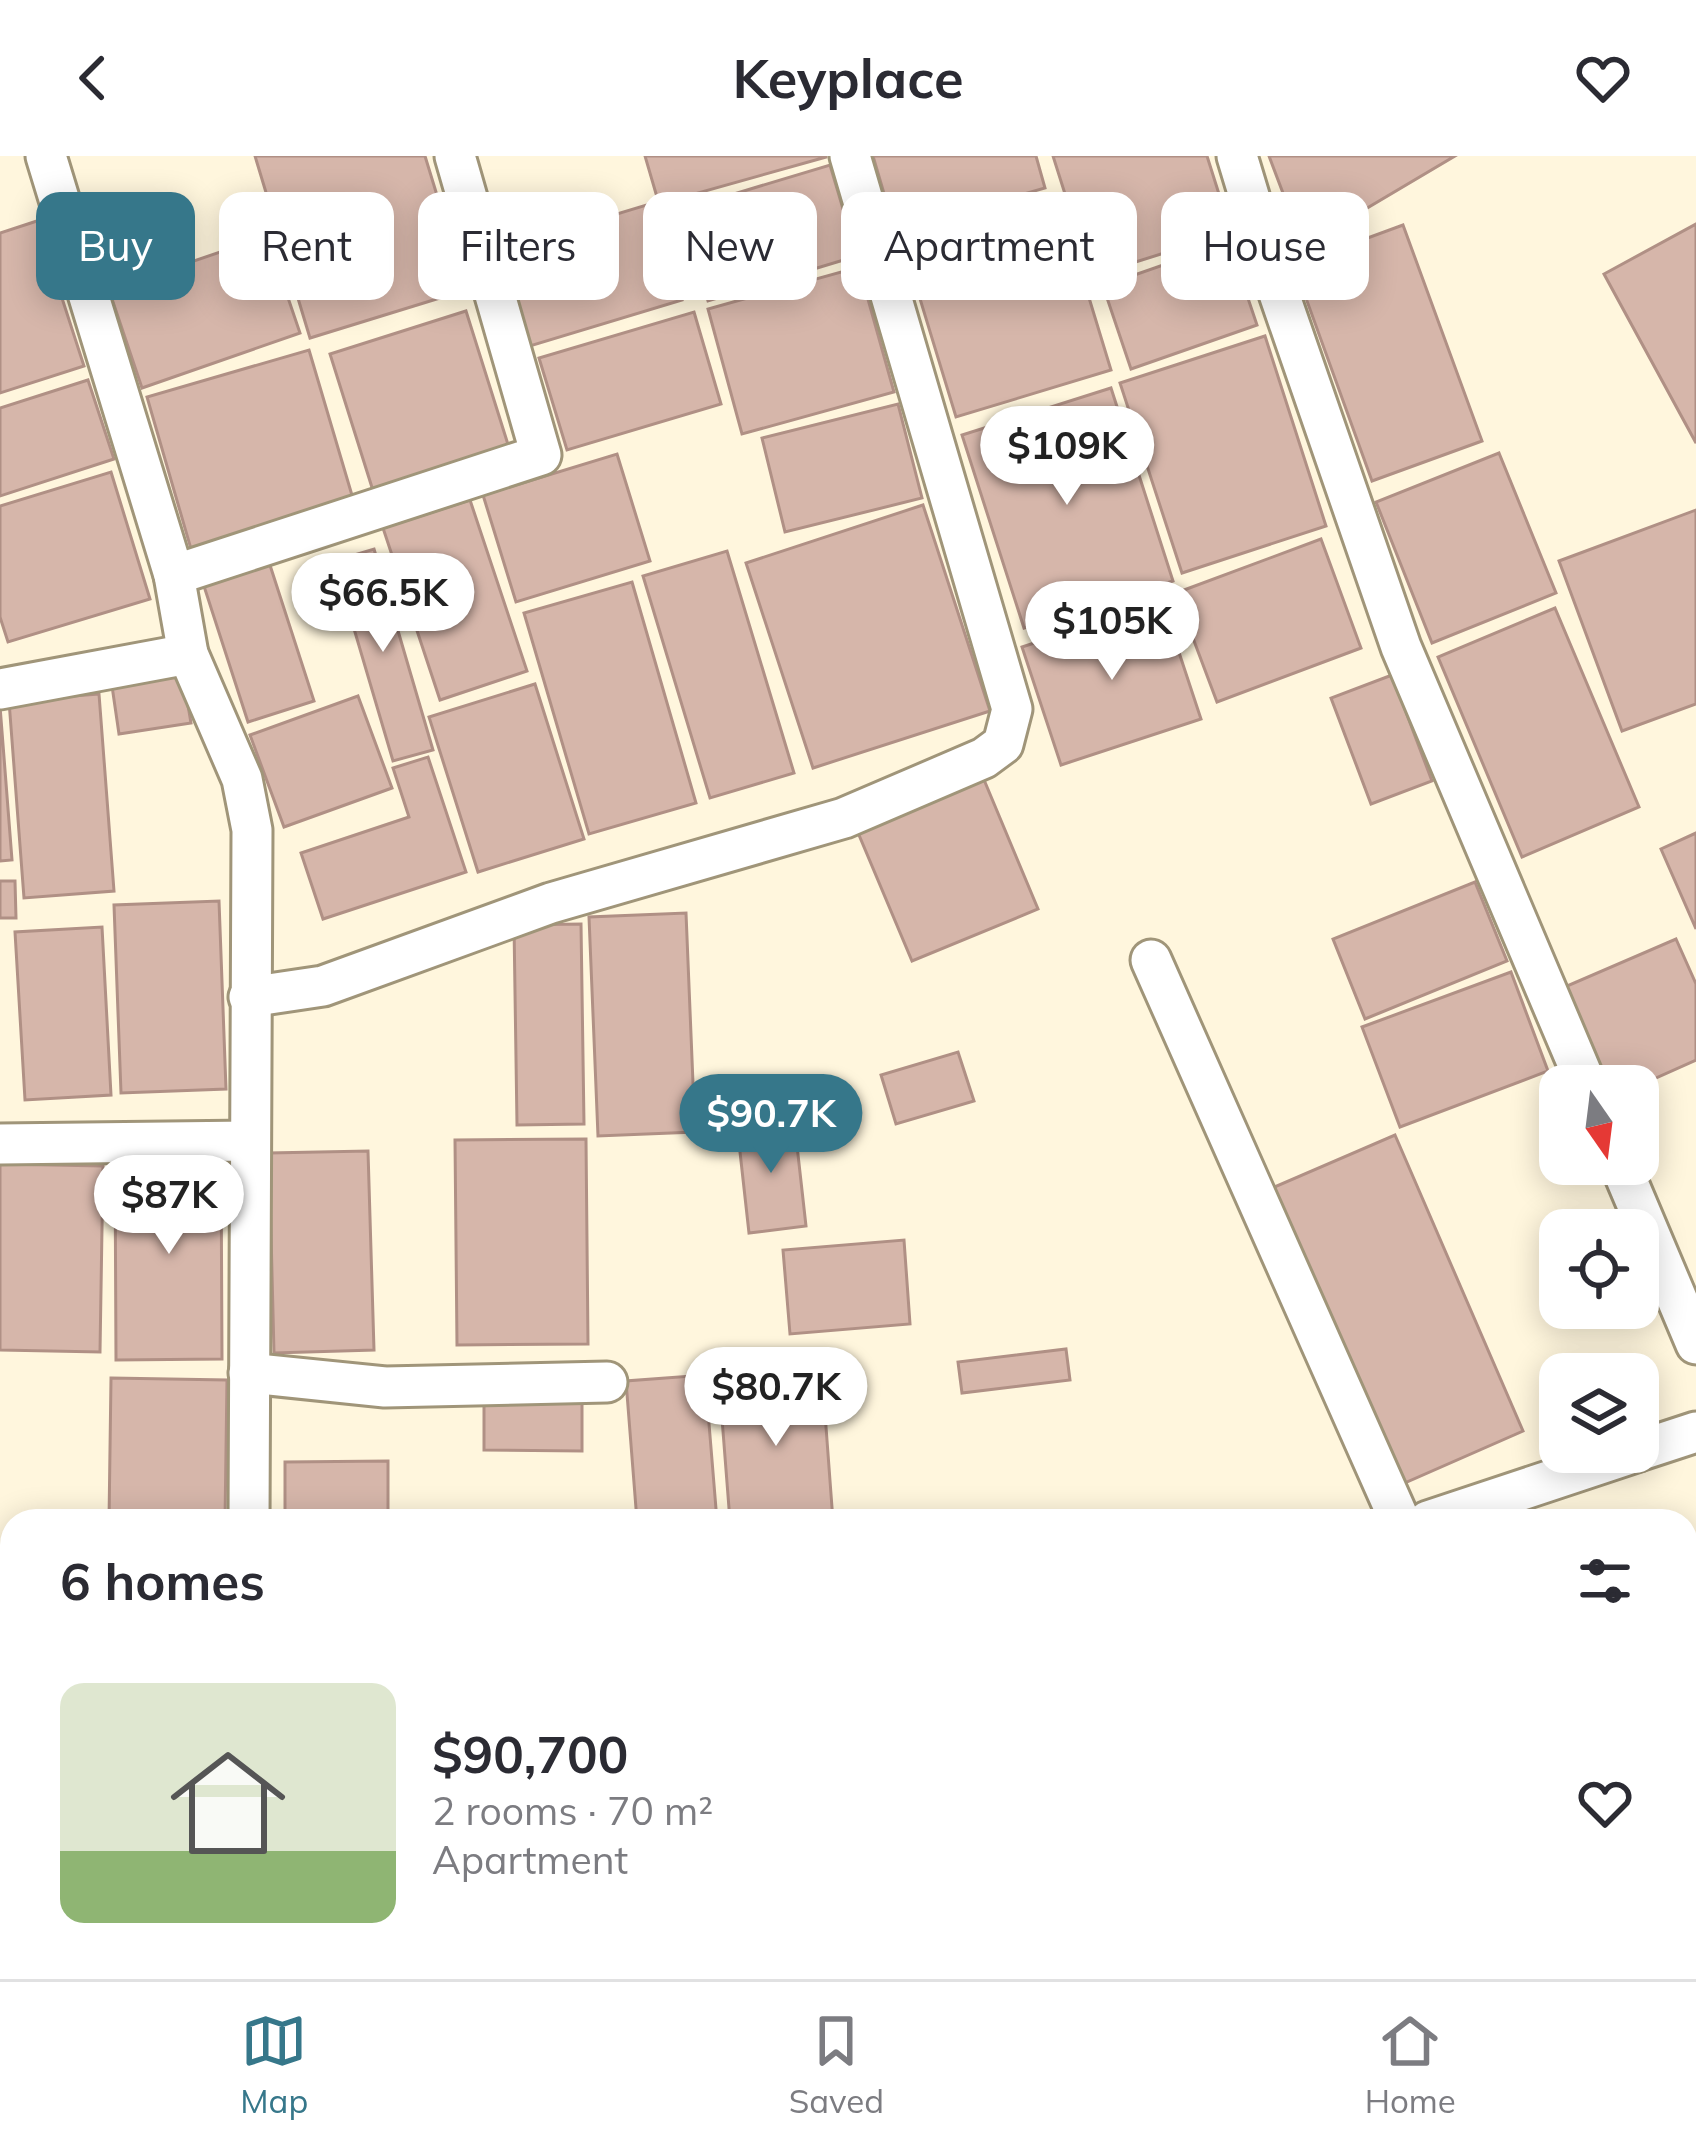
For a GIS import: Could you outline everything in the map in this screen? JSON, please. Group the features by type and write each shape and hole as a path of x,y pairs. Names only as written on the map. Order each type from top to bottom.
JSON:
{"street":[{"path":"46,156 174,574 188,654 242,778 252,830 249,1509"},
{"path":"174,574 541,455 455,156"},
{"path":"249,997 323,986 551,903 844,818 984,758 1003,744 1012,709 850,156"},
{"path":"1237,156 1276,285 1401,646 1578,1065"},
{"path":"0,689 188,654"},
{"path":"1150,960 1395,1509"},
{"path":"0,1144 250,1141"},
{"path":"1629,1185 1696,1344"},
{"path":"249,1373 386,1387 607,1382"},
{"path":"1659,1445 1696,1432"},
{"path":"1464,1509 1573,1473"}],"building":[{"path":"255,156 425,156 436,192 418,192 418,300 434,300 310,338 299,300 394,300 394,192 266,192"},
{"path":"645,156 826,156 702,192 656,192"},
{"path":"873,156 1036,156 1045,188 1031,192 884,192"},
{"path":"1053,156 1207,156 1218,192 1161,192 1161,254 1137,262 1137,192 1064,192"},
{"path":"1269,156 1455,156 1369,207 1369,192 1283,192"},
{"path":"830,165 841,202 841,261 817,268 817,192 741,192"},
{"path":"643,206 643,300 682,300 530,346 516,300 619,300 619,213"},
{"path":"36,221 36,300 63,300 84,366 0,393 0,233"},
{"path":"1696,224 1696,443 1604,274"},
{"path":"1403,225 1482,441 1372,481 1307,300 1369,300 1369,237"},
{"path":"219,252 219,300 289,300 300,333 142,388 112,300 195,300 195,261"},
{"path":"1161,266 1161,300 1249,300 1257,325 1131,369 1108,300 1137,300 1137,274"},
{"path":"841,272 841,300 868,300 894,392 742,434 708,309 740,300 817,300 817,279"},
{"path":"920,300 1090,300 1111,370 956,417"},
{"path":"466,311 511,454 375,497 330,354"},
{"path":"694,312 721,404 567,450 539,358"},
{"path":"1265,336 1326,526 1182,573 1120,383"},
{"path":"309,350 354,502 191,549 147,397"},
{"path":"88,380 114,459 0,496 0,408"},
{"path":"1111,388 1173,581 1024,628 962,435"},
{"path":"898,404 922,498 785,532 762,438"},
{"path":"1499,453 1556,593 1432,643 1376,502"},
{"path":"617,454 650,561 516,602 483,495"},
{"path":"111,472 150,599 8,642 0,617 0,506"},
{"path":"470,500 527,671 440,700 383,528"},
{"path":"923,505 990,711 813,768 746,563"},
{"path":"1696,510 1696,704 1622,731 1559,561"},
{"path":"1321,539 1361,648 1217,702 1176,593"},
{"path":"374,549 433,750 393,761 334,561"},
{"path":"727,551 794,773 710,798 643,576"},
{"path":"268,559 314,701 248,722 202,580"},
{"path":"632,582 696,803 589,834 524,613"},
{"path":"1162,601 1201,719 1061,765 1022,647"},
{"path":"1555,608 1639,807 1522,857 1438,657"},
{"path":"1392,675 1432,781 1371,804 1331,698"},
{"path":"183,676 191,723 119,734 112,686"},
{"path":"535,684 584,839 478,872 429,717"},
{"path":"99,694 114,891 24,898 9,701"},
{"path":"358,696 392,788 284,827 250,735"},
{"path":"0,706 12,860 0,861"},
{"path":"428,757 466,872 323,919 301,853 409,817 393,768"},
{"path":"977,763 1038,909 912,961 851,816"},
{"path":"1696,833 1696,929 1661,849"},
{"path":"0,881 15,881 16,918 0,918"},
{"path":"1475,882 1507,961 1365,1019 1333,939"},
{"path":"219,901 226,1089 121,1093 114,905"},
{"path":"686,913 695,1132 598,1136 589,917"},
{"path":"581,924 584,1124 517,1125 514,925"},
{"path":"102,927 111,1095 25,1100 15,932"},
{"path":"1676,939 1696,984 1696,1060 1659,1077 1659,1065 1585,1065 1553,992"},
{"path":"1511,972 1546,1065 1539,1065 1539,1074 1400,1127 1362,1027"},
{"path":"958,1052 974,1101 896,1124 881,1075"},
{"path":"794,1119 806,1226 749,1233 737,1125"},
{"path":"1395,1135 1523,1431 1400,1485 1272,1188"},
{"path":"586,1139 588,1344 457,1345 455,1140"},
{"path":"368,1151 374,1350 274,1353 269,1153"},
{"path":"221,1154 222,1359 116,1360 115,1155"},
{"path":"0,1164 103,1166 100,1352 0,1350"},
{"path":"904,1240 910,1324 790,1334 783,1250"},
{"path":"1066,1349 1070,1380 962,1393 958,1362"},
{"path":"822,1373 832,1509 729,1509 719,1380"},
{"path":"705,1375 716,1509 636,1509 626,1381"},
{"path":"111,1378 227,1380 225,1509 109,1509"},
{"path":"484,1389 582,1389 582,1451 484,1450"},
{"path":"388,1461 388,1509 285,1509 285,1462"}]}
